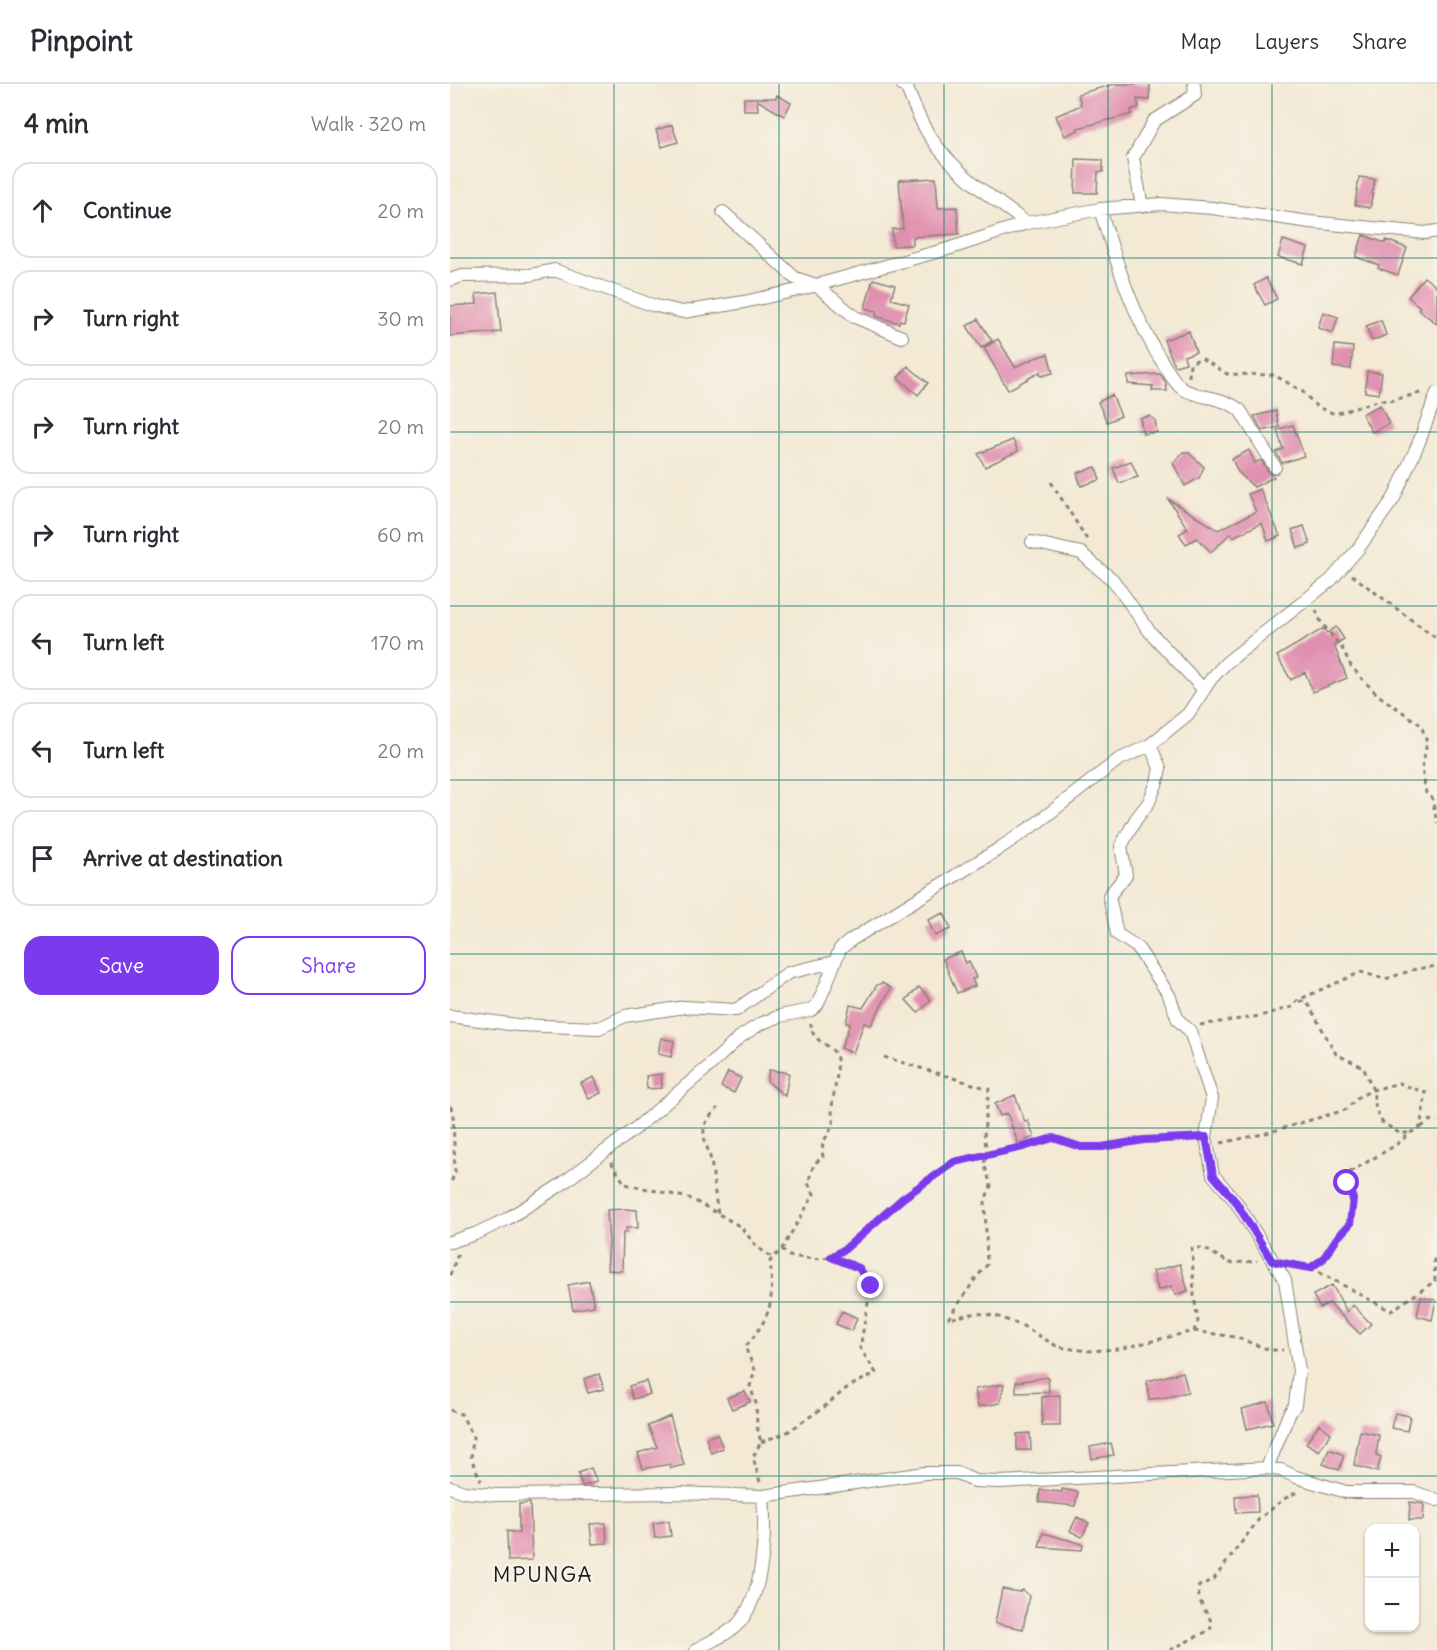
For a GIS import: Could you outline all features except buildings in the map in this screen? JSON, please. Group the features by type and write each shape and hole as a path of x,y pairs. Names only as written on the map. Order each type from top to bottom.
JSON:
{"street":[{"path":"902,84 907,88 930,136 957,168 990,197 1027,223"},
{"path":"1142,206 1133,158 1154,121 1195,95 1194,84"},
{"path":"450,280 462,276 530,275 554,270 652,306 683,312 744,302 816,285 951,248 1027,223 1100,209 1161,204 1212,208 1310,222 1425,232 1437,231"},
{"path":"1100,209 1114,255 1148,340 1174,380 1182,389 1232,403 1240,410 1275,467"},
{"path":"723,212 795,278 816,285 855,317 902,337"},
{"path":"456,1240 491,1227 523,1210 559,1186 606,1151 707,1068 740,1037 760,1024 780,1016 811,1010 817,1005 840,949 850,940 997,850 1037,823 1118,760 1150,745 1188,714 1211,679 1226,663 1331,580 1358,549 1394,498 1419,442 1433,391"},
{"path":"1032,542 1081,553 1113,580 1150,632 1204,690"},
{"path":"1150,745 1160,768 1157,782 1149,802 1136,819 1121,846 1126,875 1108,896 1117,934 1137,947 1155,971 1169,994 1178,1020 1190,1031 1196,1045 1212,1098 1206,1137 1213,1175 1236,1202 1285,1280 1299,1371 1295,1405 1289,1414 1268,1468"},
{"path":"450,1016 517,1025 598,1029 625,1016 685,1007 736,1010 788,973 834,962"},
{"path":"450,1487 464,1492 486,1494 677,1493 763,1496 925,1473 957,1473 975,1480 999,1482 1268,1468 1281,1470 1346,1492 1414,1492 1437,1500"},
{"path":"696,1650 735,1627 748,1611 756,1593 765,1513 763,1496"}],"path":[{"path":"1188,391 1190,363 1201,358 1227,374 1274,375 1302,391 1317,407 1335,414 1381,400 1390,401 1433,391"},
{"path":"1051,482 1088,540 1098,568"},
{"path":"1341,568 1437,639"},
{"path":"1310,596 1321,622 1363,680 1378,695 1422,725 1427,742 1422,768 1426,793 1432,798 1437,823"},
{"path":"1184,1026 1214,1024 1260,1016 1292,1007 1298,1000 1361,972 1385,979 1416,969 1437,966"},
{"path":"1298,1000 1307,1002 1336,1054 1363,1067 1373,1090 1376,1110 1382,1122 1400,1133 1410,1133"},
{"path":"763,1496 753,1457 761,1442 757,1426 756,1403 750,1386 755,1370 745,1347 760,1330 769,1312 772,1285 770,1261 782,1249 814,1194 808,1183 814,1164 823,1156 823,1140 832,1126 838,1058 831,1048 819,1042 811,1030 811,1010"},
{"path":"884,1058 989,1089 984,1132 987,1155 984,1164 991,1185 985,1200 987,1265 948,1319 976,1313 996,1316 1023,1326 1058,1347 1088,1351 1119,1349 1194,1331 1235,1337 1270,1350 1295,1349"},
{"path":"782,1249 789,1256 814,1260 831,1257 845,1249 903,1198 954,1162 1053,1138 1081,1147 1102,1147 1144,1140 1206,1137 1216,1143 1226,1143 1345,1110 1360,1096 1400,1083 1426,1093 1420,1128"},
{"path":"450,1106 453,1112 455,1172 450,1185"},
{"path":"718,1108 709,1117 702,1138 712,1165 718,1213"},
{"path":"1310,1268 1323,1259 1350,1224 1353,1199 1347,1183 1350,1172 1396,1145 1431,1120 1437,1121"},
{"path":"606,1151 625,1184 688,1198 741,1227 757,1247 773,1258"},
{"path":"450,1275 456,1240"},
{"path":"1194,1331 1198,1321 1194,1296 1192,1248 1203,1248 1230,1263 1272,1261 1310,1268 1391,1311 1435,1281 1434,1260 1437,1255"},
{"path":"761,1442 786,1433 848,1387 876,1373 860,1348 871,1286 859,1268 831,1257"},
{"path":"450,1410 461,1414 473,1436 471,1458 486,1494"},
{"path":"1170,1650 1210,1630 1212,1623 1206,1609 1200,1605 1197,1595 1199,1586 1214,1579 1259,1519 1284,1499 1297,1493 1308,1480"}],"district":[{"name":"MPUNGA","path":"543,1574"}],"route":[{"path":"871,1286 859,1268 831,1257 845,1249 903,1198 954,1162 1053,1138 1081,1147 1102,1147 1144,1140 1206,1137 1213,1175 1236,1202 1272,1261 1310,1268 1323,1259 1350,1224 1353,1199 1347,1183"}]}
